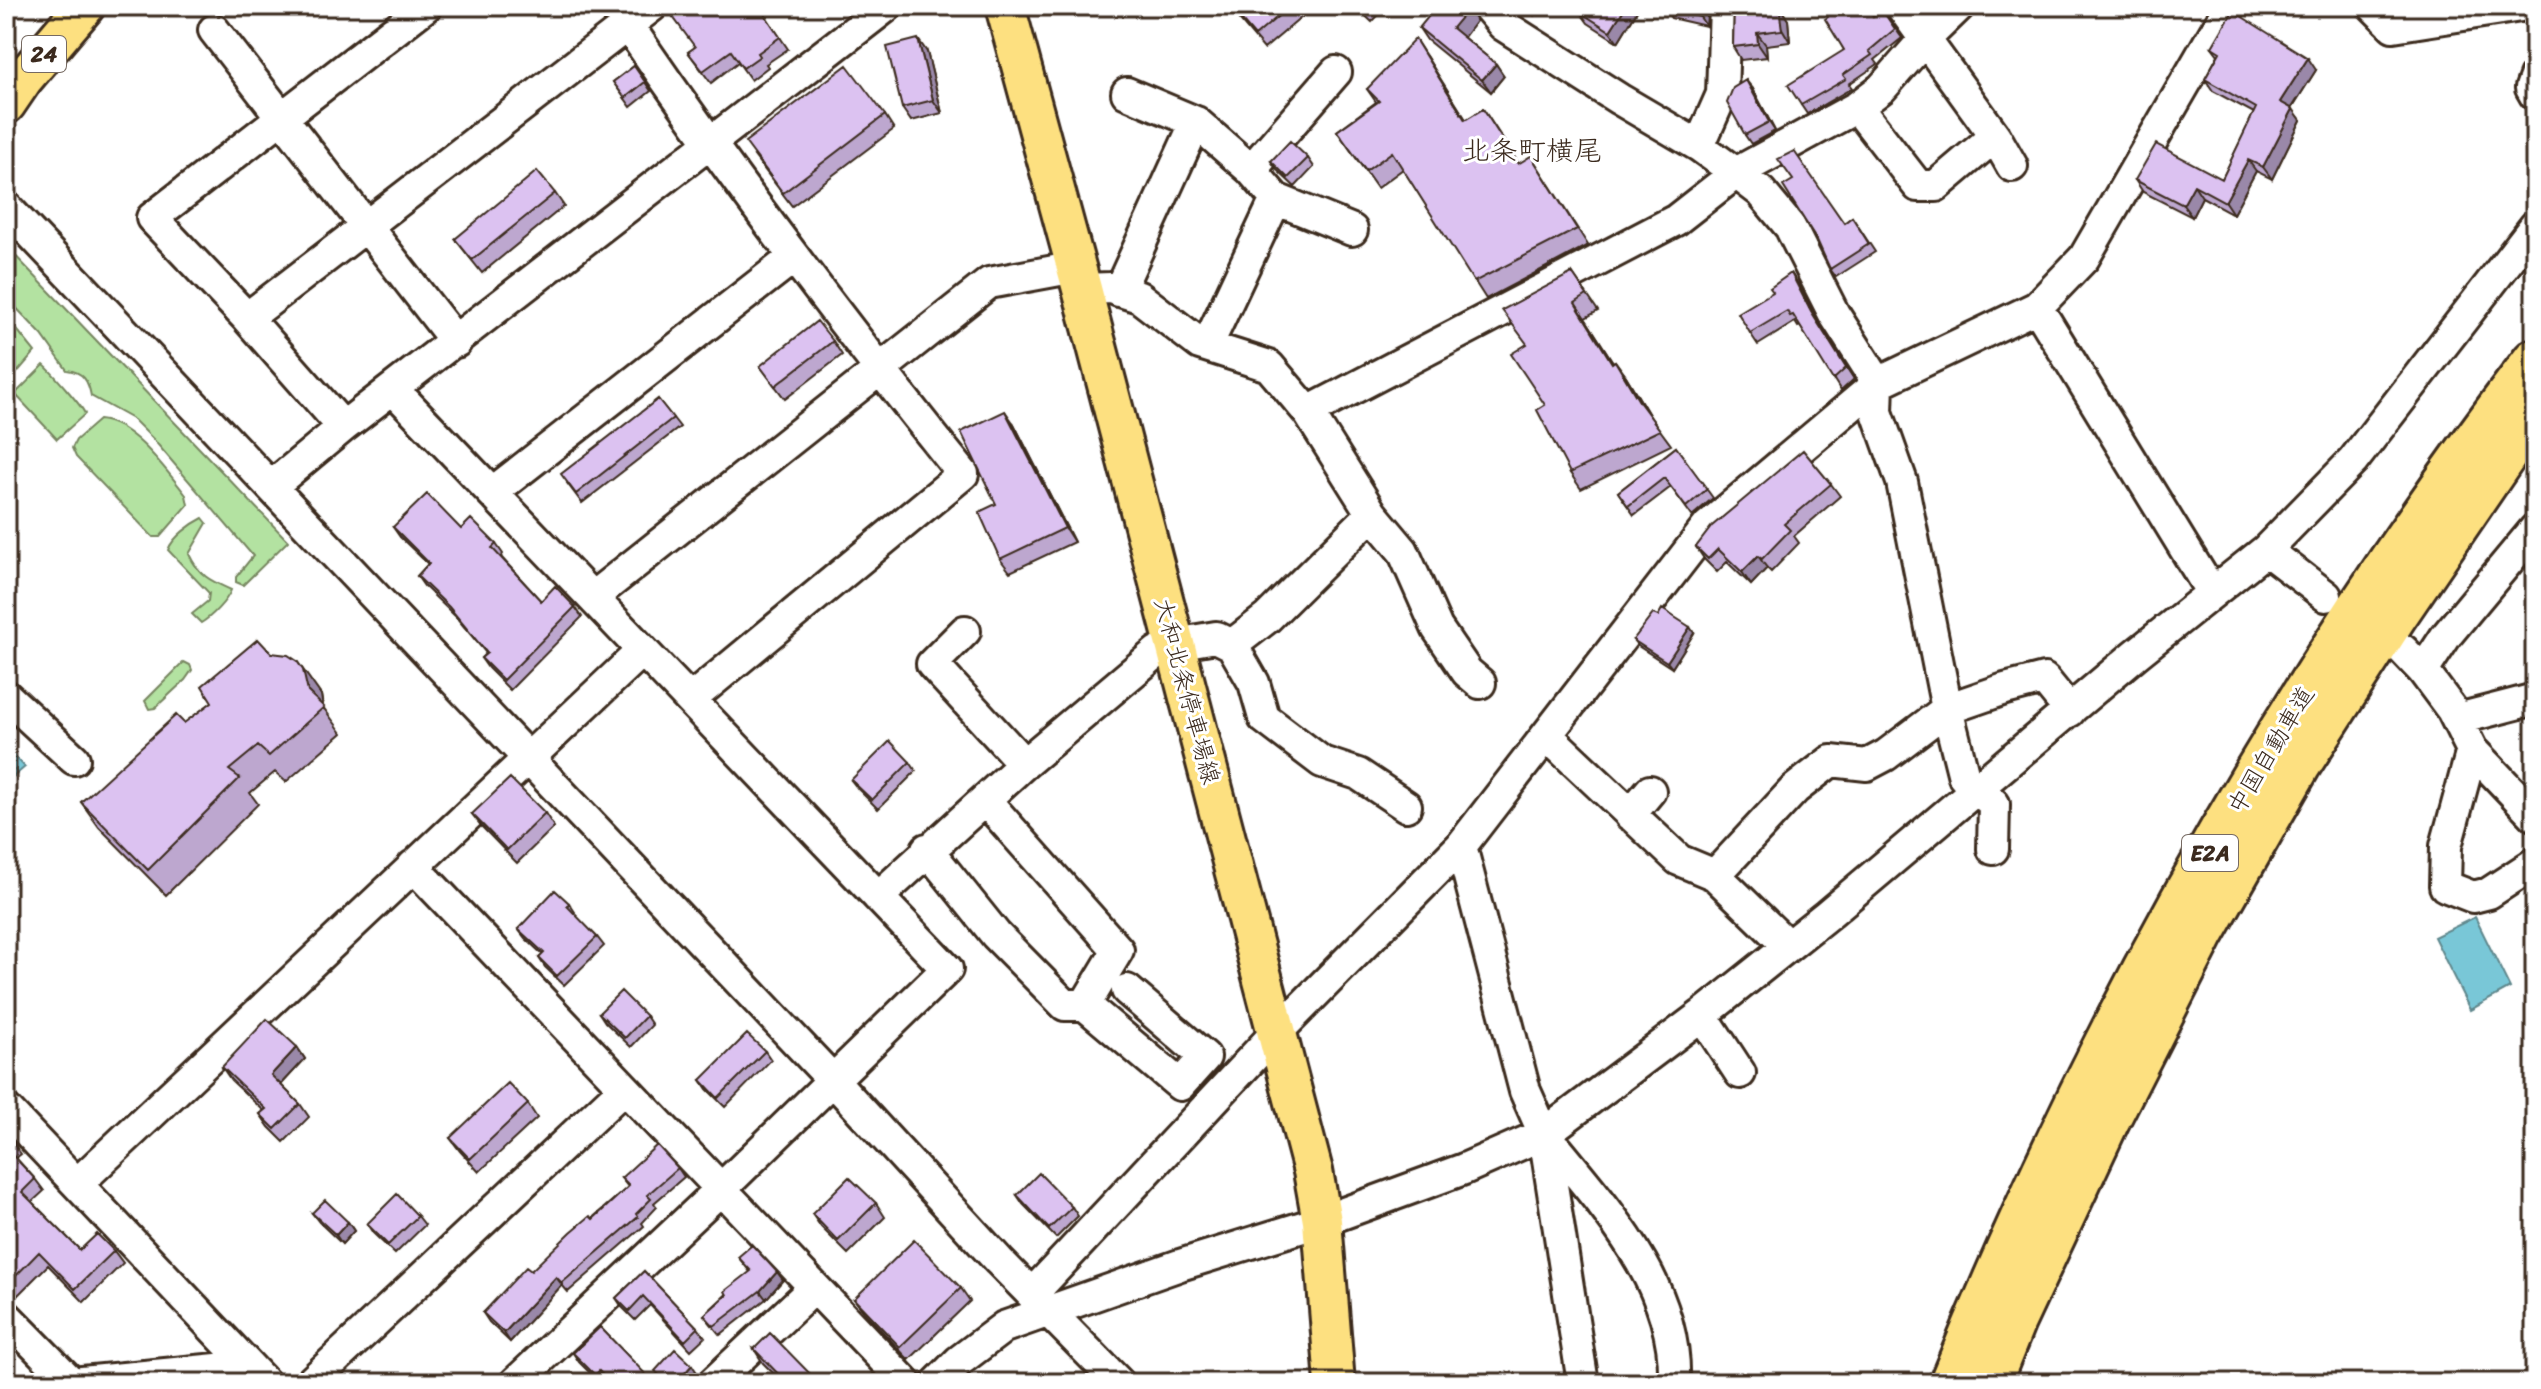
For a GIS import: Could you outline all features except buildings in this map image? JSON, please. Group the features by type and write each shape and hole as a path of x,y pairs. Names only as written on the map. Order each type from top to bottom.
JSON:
{"highway":[{"name":"中国自動車道","path":"1952,1383 1982,1308 2075,1109 2171,921 2253,776 2366,598 2481,432 2535,361"},
{"name":"中国自動車道","path":"1988,1383 2013,1321 2107,1120 2202,933 2306,753 2403,603 2535,413"}],"main road":[{"name":"24","path":"6,104 23,79 85,6"},
{"name":"大和北条停車場線","path":"1005,6 1093,282 1175,644 1313,1171 1322,1221 1335,1383"}],"street":[{"path":"343,427 247,318 152,218 426,6"},
{"path":"247,318 622,15 652,6"},
{"path":"272,486 343,427 708,143 859,15 887,6"},
{"path":"1487,6 1503,25 1699,146 1761,192 1790,227 1834,314 1878,383 1877,412 1902,482 1947,709 1964,777 1994,804 1993,849"},
{"path":"1699,146 1722,94 1725,6"},
{"path":"1901,6 1995,136 2012,166"},
{"path":"1308,412 1676,220 1736,173 1857,107 1882,88 1959,6"},
{"path":"937,1383 959,1361 1042,1302 1276,1033 1461,846 1708,526 1878,383 2037,307 2084,258 2230,6"},
{"path":"2373,6 2393,26 2426,14 2521,6"},
{"path":"622,15 708,143 879,369 963,474 691,699"},
{"path":"214,30 456,342"},
{"path":"1251,170 1336,72"},
{"path":"2535,77 2531,88 2535,95"},
{"path":"1127,93 1196,122 1251,170 1276,199 1352,230"},
{"path":"1857,107 1918,186 1936,186 1995,136"},
{"path":"1093,282 1196,122"},
{"path":"1207,346 1276,199"},
{"path":"6,207 832,1079 999,1261 1119,1383"},
{"path":"1042,1302 1180,1265 1322,1221 1545,1142 1978,790 2266,550 2353,461 2535,226"},
{"path":"493,492 794,257"},
{"path":"594,596 989,283 1093,282 1139,297 1200,344 1269,366 1308,412 1372,514 1403,551 1423,602 1448,646 1467,672 1480,683"},
{"path":"2037,307 2212,593"},
{"path":"394,390 947,969 720,1190 515,1383"},
{"path":"1232,645 1267,618 1372,514"},
{"path":"2535,529 2446,636 2413,661 2458,719 2472,750 2535,816"},
{"path":"2266,550 2326,596"},
{"path":"965,631 932,664 1024,764"},
{"path":"878,897 927,849 1024,764 1157,652 1175,644 1216,637 1232,645 1254,683 1264,718 1322,762 1358,774 1406,806"},
{"path":"78,1183 642,651"},
{"path":"1715,875 1795,789 1831,761 1867,765 1886,755 1947,709 2044,679 2070,711"},
{"path":"6,696 74,759"},
{"path":"2458,719 2535,699"},
{"path":"1555,743 1679,860 1715,875 1788,946"},
{"path":"2472,750 2446,846 2445,886 2473,897 2489,893 2535,863"},
{"path":"1630,815 1650,791"},
{"path":"985,800 1118,950 1085,1005"},
{"path":"1461,846 1525,1091 1545,1142 1583,1383"},
{"path":"927,849 996,935 1065,1005 1085,1005 1180,1085 1205,1057 1127,990"},
{"path":"413,866 906,1383"},
{"path":"1702,1015 1740,1073"},
{"path":"310,1383 623,1089"},
{"path":"6,1109 256,1374"},
{"path":"1545,1142 1558,1150 1631,1243 1661,1301 1668,1323 1675,1365 1674,1383"},
{"path":"713,1383 814,1288"},
{"path":"6,1316 72,1383 256,1374"}],"green space":[{"path":"8,248 288,541 243,585 236,582 236,577 253,556 153,439 134,420 91,396 84,378 67,370 42,335 6,297"},
{"path":"6,316 35,352 9,382 6,382"},
{"path":"44,365 85,414 57,439 15,394"},
{"path":"99,420 124,429 136,438 186,495 188,505 160,537 153,537 76,457 72,448 76,440"},
{"path":"203,518 207,523 189,554 206,577 231,590 218,608 201,623 192,614 208,601 209,593 168,550 183,531"},
{"path":"184,662 192,670 185,680 155,708 149,709 145,701"}],"water":[{"path":"6,747 25,767 12,778 10,775 14,770 6,763"},
{"path":"2475,917 2510,988 2470,1010 2434,937"}],"district":[{"name":"北条町横尾","path":"1532,150"}]}
